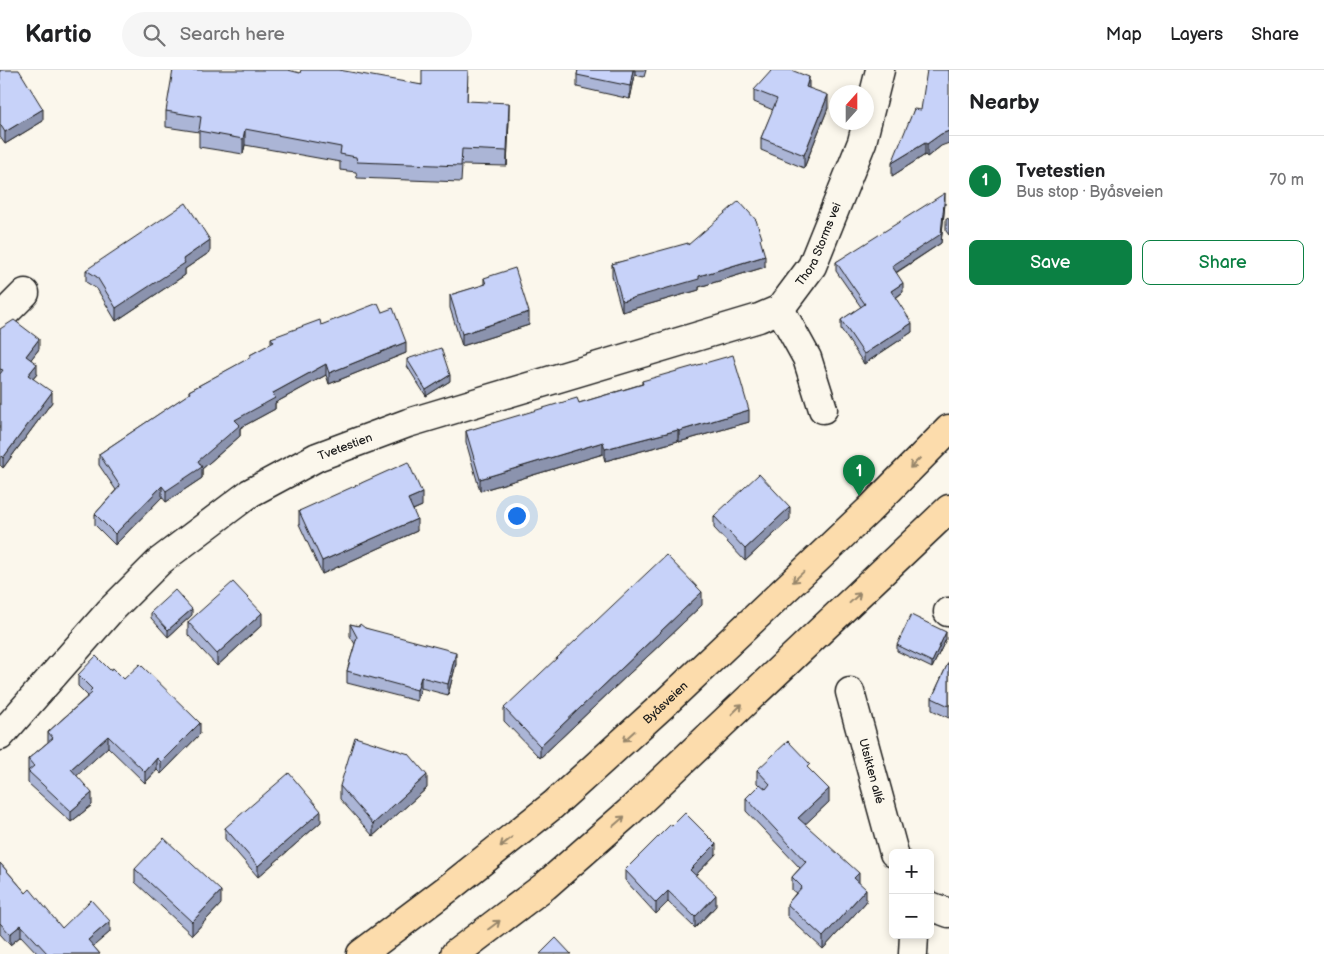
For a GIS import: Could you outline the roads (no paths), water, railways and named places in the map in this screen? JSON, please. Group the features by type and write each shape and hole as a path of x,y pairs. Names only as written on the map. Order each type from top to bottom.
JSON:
{"main road":[{"name":"Byåsveien","path":"361,954 450,887 553,805 662,706 868,511 949,428"},
{"path":"455,954 545,886 628,813 949,508"}],"street":[{"name":"Thora Storms vei","path":"780,309 812,266 862,142 880,70"},
{"path":"0,318 25,293"},
{"path":"780,309 807,358 823,408"},
{"name":"Tvetestien","path":"0,736 109,612 160,561 250,493 317,457 408,423 759,318 780,309"},
{"name":"Utsikten allé","path":"850,692 893,849"},
{"path":"934,907 949,913"},
{"path":"913,954 914,939"}],"place":[{"name":"Tvetestien","path":"859,496"}]}
